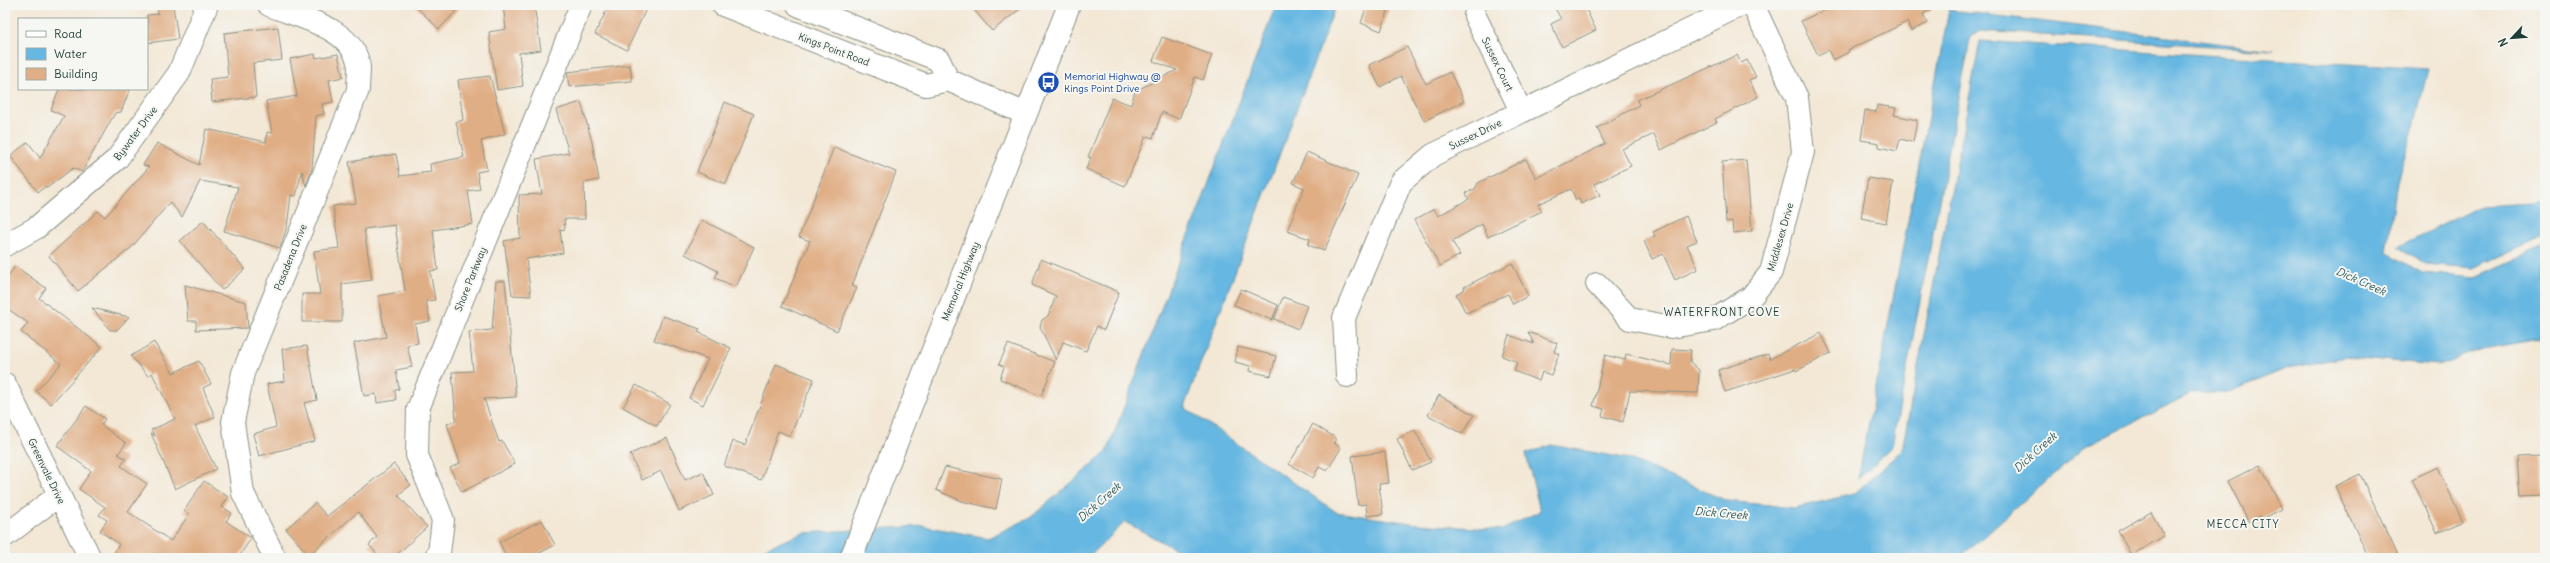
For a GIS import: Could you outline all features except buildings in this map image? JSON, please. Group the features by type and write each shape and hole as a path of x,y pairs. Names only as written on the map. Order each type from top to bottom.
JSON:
{"street":[{"name":"Bywater Drive","path":"5,245 36,228 117,159 179,73 207,5"},
{"name":"Pasadena Drive","path":"269,5 334,31 350,45 359,66 358,90 243,373 232,422 243,493 275,558"},
{"name":"Shore Parkway","path":"435,558 439,553 443,520 417,455 418,409 581,5"},
{"name":"Kings Point Road","path":"723,5 926,85 948,80"},
{"path":"798,5 939,60 948,80 1026,114"},
{"name":"Memorial Highway","path":"851,558 1069,5"},
{"name":"Sussex Drive","path":"1348,376 1344,318 1401,182 1433,155 1741,5"},
{"name":"Middlesex Drive","path":"1597,284 1630,318 1671,326 1714,320 1751,297 1771,272 1802,152 1797,98 1753,5"},
{"name":"Sussex Court","path":"1475,16 1521,111"},
{"name":"Greenvale Drive","path":"5,384 90,558"},
{"path":"5,536 59,495"}],"water":[{"name":"Dick Creek","path":"1276,5 1336,5 1184,407 1336,512 1418,524 1502,530 1540,511 1526,454 1551,445 1630,459 1727,501 1795,508 1854,494 1902,450 1980,41 2428,69 2415,123 2397,181 2387,252 2422,273 2474,278 2545,246 2545,338 2482,349 2438,365 2346,357 2288,368 2229,392 2190,394 2083,448 1959,558 1192,558 1125,522 1088,558 740,558 804,533 923,526 988,538 1030,518 1107,452"},
{"path":"1949,10 2273,50 1981,31 1972,35 1892,446 1858,479"},
{"path":"2545,200 2545,236 2474,268 2426,264 2398,247 2480,206 2531,203"}],"place":[{"name":"Memorial Highway @ Kings Point Drive","path":"1049,82"}],"district":[{"name":"WATERFRONT COVE","path":"1722,312"},
{"name":"MECCA CITY","path":"2243,524"}]}
